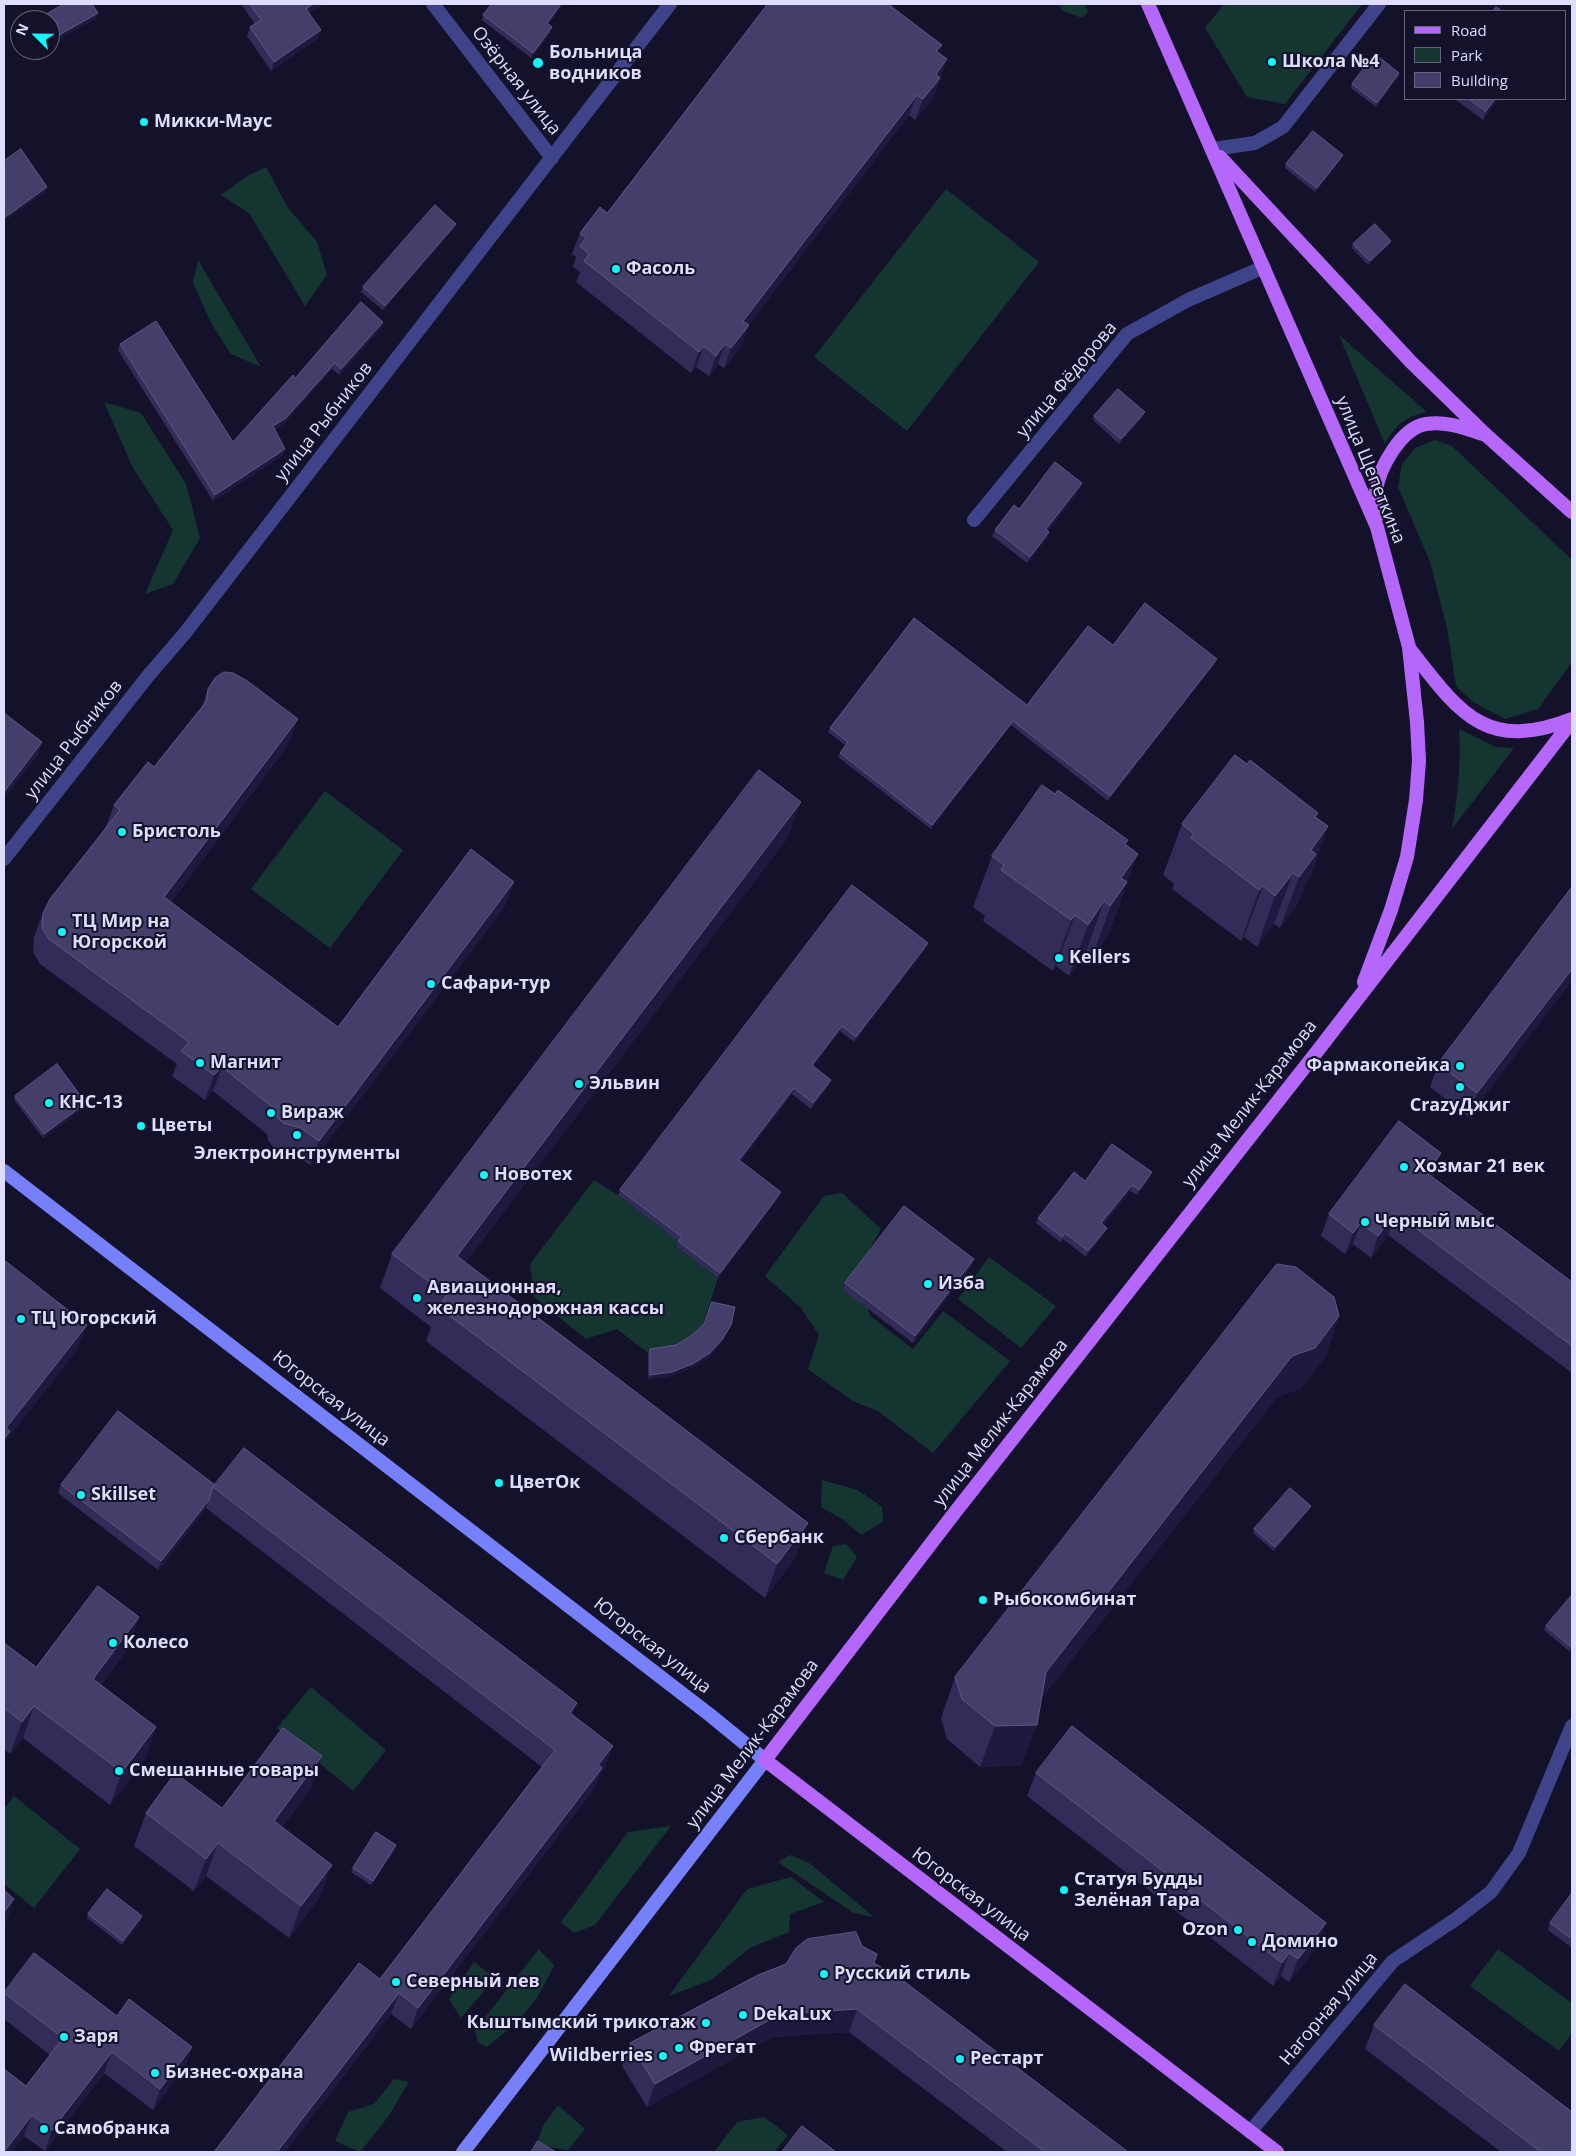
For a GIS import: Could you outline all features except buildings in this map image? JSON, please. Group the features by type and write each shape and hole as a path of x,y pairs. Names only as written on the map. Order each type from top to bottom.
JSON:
{"main road":[{"name":"улица Щепеткина","path":"1148,4 1376,527 1409,647 1420,761 1416,800 1407,857 1391,910 1359,995"},
{"name":"улица Щепеткина","path":"1213,150 1405,355 1486,435 1572,512"},
{"path":"1376,527 1376,491 1378,482 1384,463 1403,436 1425,424 1452,424 1486,435"},
{"path":"1409,647 1445,694 1464,711 1487,726 1506,732 1526,732 1552,727 1572,720"},
{"name":"улица Мелик-Карамова","path":"463,2152 950,1519 1572,720"},
{"name":"Югорская улица","path":"4,1171 710,1715 765,1760 1276,2152"}],"street":[{"name":"Озёрная улица","path":"433,4 552,158"},
{"name":"улица Рыбников","path":"4,859 185,632 670,4"},
{"path":"1213,150 1255,143 1283,126 1379,4"},
{"name":"улица Фёдорова","path":"974,520 1127,334 1188,300 1264,267"},
{"name":"Нагорная улица","path":"1250,2132 1393,1961 1456,1919 1491,1892 1519,1854 1572,1726"}],"green space":[{"path":"1060,4 1084,4 1088,12 1082,18 1061,10"},
{"name":"Школа №4","path":"1224,4 1362,4 1285,104 1247,97 1205,28"},
{"path":"266,167 288,208 317,242 327,275 305,306 249,213 221,195 247,176"},
{"path":"946,189 1039,262 907,431 814,357"},
{"path":"198,260 261,367 231,354 211,323 193,283"},
{"path":"1339,335 1427,412 1402,422 1393,431 1385,444"},
{"path":"104,402 141,413 186,484 200,538 173,584 145,594 173,530 133,468"},
{"path":"1435,440 1452,446 1572,560 1572,662 1538,709 1505,719 1473,702 1456,686 1447,628 1430,562 1398,487 1402,464 1415,448"},
{"path":"1459,729 1496,747 1514,748 1452,829 1460,755"},
{"path":"325,791 403,850 330,948 251,889"},
{"path":"594,1180 618,1195 680,1242 676,1247 718,1278 702,1328 674,1349 648,1353 617,1329 586,1339 534,1297 530,1264"},
{"path":"842,1193 881,1229 864,1259 869,1315 913,1349 943,1311 1010,1361 933,1453 878,1411 853,1401 808,1369 819,1335 801,1308 765,1276 824,1196"},
{"path":"989,1257 1056,1306 1021,1348 958,1299"},
{"path":"822,1480 858,1490 882,1507 883,1522 861,1535 842,1519 821,1507"},
{"path":"846,1544 857,1557 843,1580 824,1573 833,1546"},
{"path":"311,1687 386,1750 353,1791 277,1728"},
{"path":"14,1796 80,1849 34,1908 4,1884 4,1809"},
{"path":"671,1826 595,1925 574,1933 561,1922 628,1832"},
{"path":"790,1855 809,1863 874,1917 854,1913 778,1862"},
{"path":"791,1877 824,1902 790,1914 789,1932 750,1948 711,1980 669,1996 747,1889"},
{"path":"539,1949 554,1965 534,2002 518,2020 487,2047 478,2043 475,2030"},
{"path":"1498,1949 1572,2003 1572,2033 1559,2051 1470,1986"},
{"path":"474,1962 495,1978 461,2018 449,1999"},
{"path":"394,2079 409,2082 388,2117 360,2152 335,2141 348,2112 374,2104"},
{"path":"558,2105 585,2129 568,2150 536,2145 543,2126"},
{"path":"764,2117 788,2135 774,2152 714,2152 737,2122"}],"place":[{"name":"Школа №4","path":"1272,62"},
{"name":"Больница водников","path":"538,63"},
{"name":"Микки-Маус","path":"144,122"},
{"name":"Фасоль","path":"616,269"},
{"name":"Бристоль","path":"122,832"},
{"name":"ТЦ Мир на Югорской","path":"62,932"},
{"name":"Kellers","path":"1059,958"},
{"name":"Сафари-тур","path":"431,984"},
{"name":"Магнит","path":"200,1063"},
{"name":"Фармакопейка","path":"1460,1066"},
{"name":"Эльвин","path":"579,1084"},
{"name":"CrazyДжиг","path":"1460,1087"},
{"name":"КНС-13","path":"49,1103"},
{"name":"Вираж","path":"271,1113"},
{"name":"Цветы","path":"141,1126"},
{"name":"Электроинструменты","path":"297,1135"},
{"name":"Хозмаг 21 век","path":"1404,1167"},
{"name":"Новотех","path":"484,1175"},
{"name":"Черный мыс","path":"1365,1222"},
{"name":"Изба","path":"928,1284"},
{"name":"Авиационная, железнодорожная кассы","path":"417,1298"},
{"name":"ТЦ Югорский","path":"21,1319"},
{"name":"ЦветОк","path":"499,1483"},
{"name":"Skillset","path":"81,1495"},
{"name":"Сбербанк","path":"724,1538"},
{"name":"Рыбокомбинат","path":"983,1600"},
{"name":"Колесо","path":"113,1643"},
{"name":"Смешанные товары","path":"119,1771"},
{"name":"Статуя Будды Зелёная Тара","path":"1064,1890"},
{"name":"Ozon","path":"1238,1930"},
{"name":"Домино","path":"1252,1942"},
{"name":"Русский стиль","path":"824,1974"},
{"name":"Северный лев","path":"396,1982"},
{"name":"DekaLux","path":"743,2015"},
{"name":"Кыштымский трикотаж","path":"706,2023"},
{"name":"Заря","path":"64,2037"},
{"name":"Фрегат","path":"679,2048"},
{"name":"Wildberries","path":"663,2056"},
{"name":"Рестарт","path":"960,2059"},
{"name":"Бизнес-охрана","path":"155,2073"},
{"name":"Самобранка","path":"44,2129"}]}
